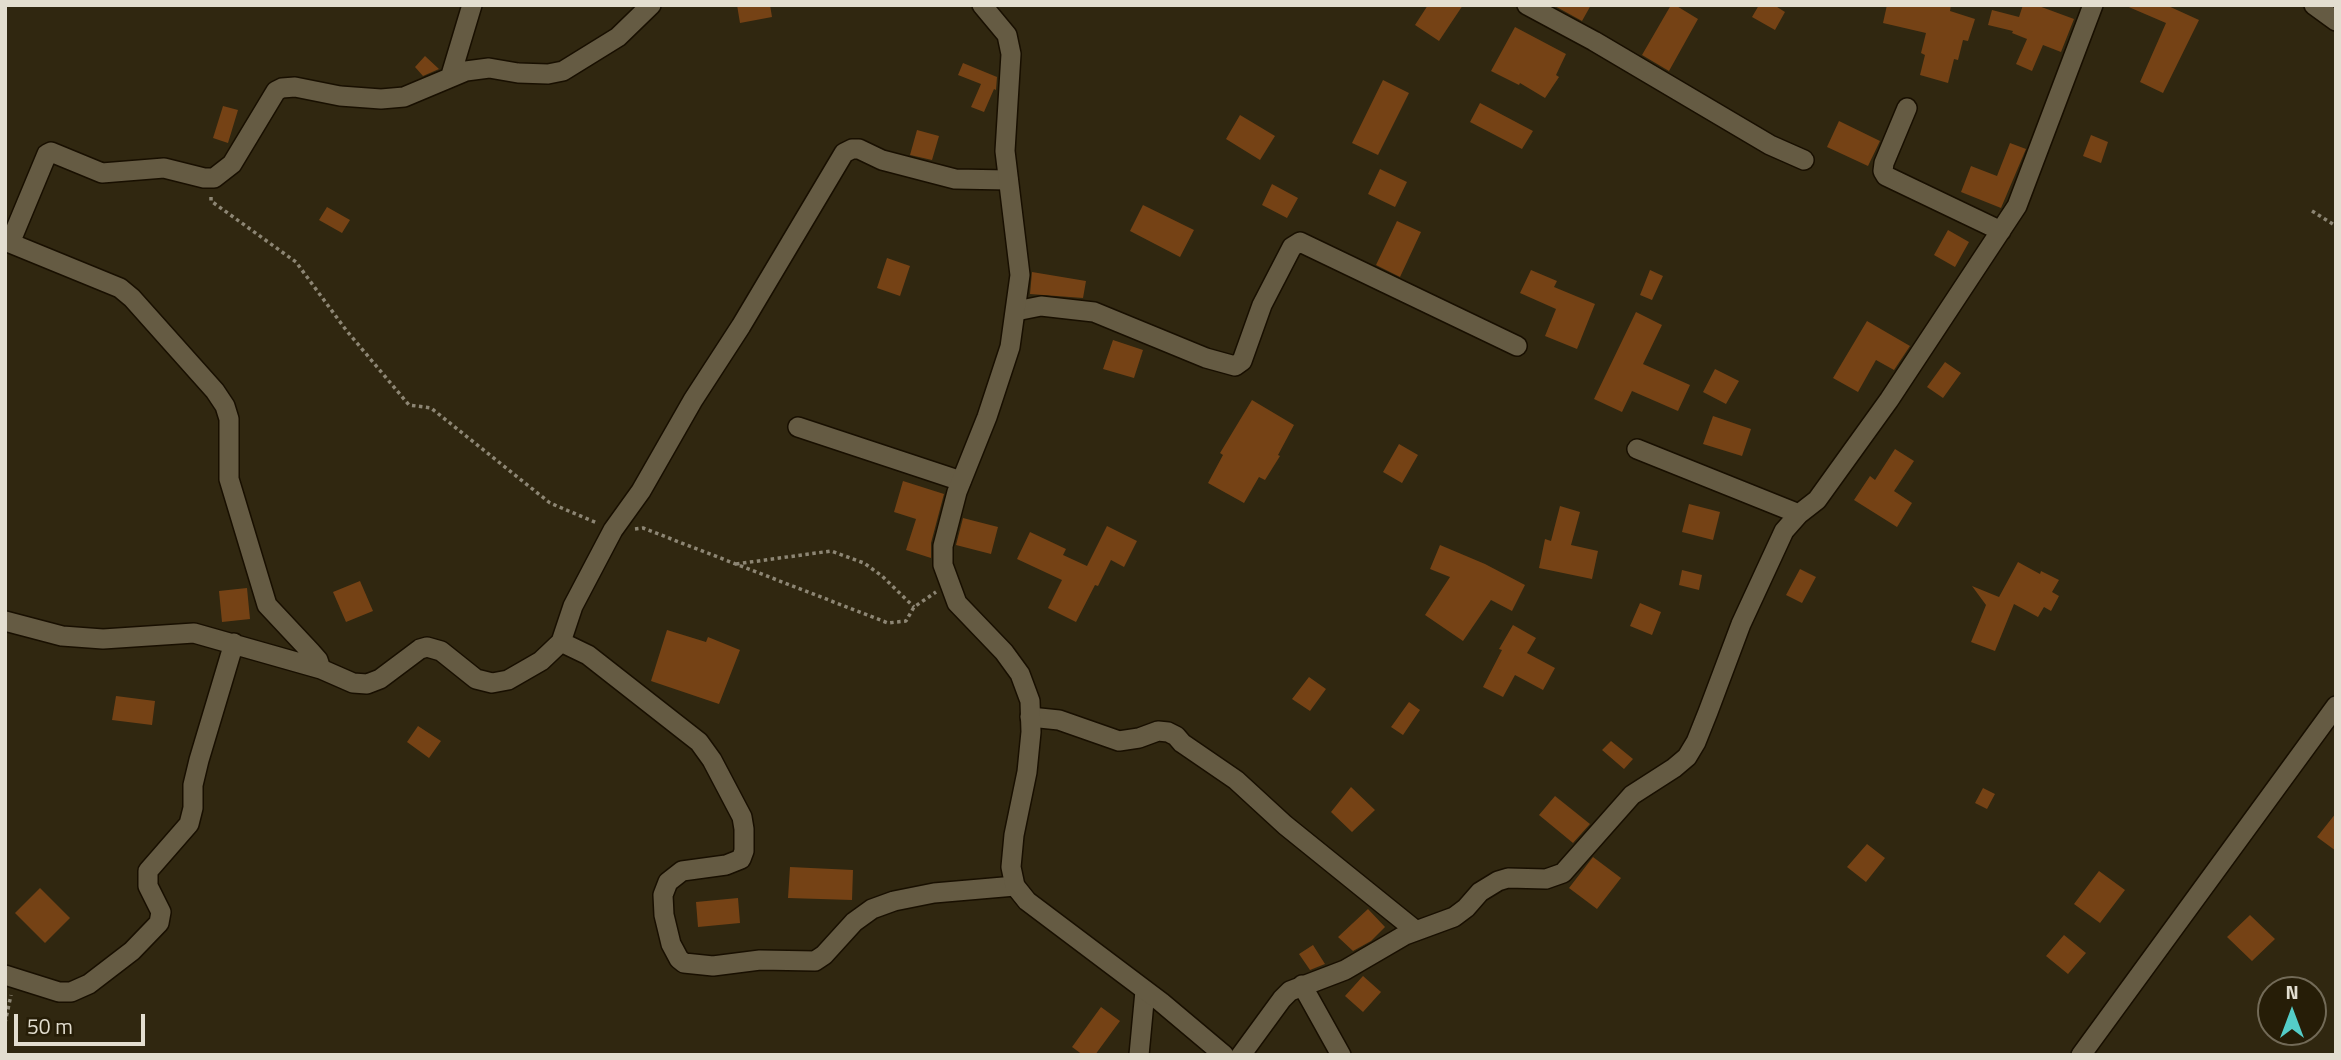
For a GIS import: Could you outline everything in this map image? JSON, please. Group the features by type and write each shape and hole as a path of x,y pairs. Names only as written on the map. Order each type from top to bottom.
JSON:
{"street":[{"path":"451,75 472,5"},
{"path":"321,669 318,660 267,605 229,479 229,419 225,406 215,391 120,288 7,242 47,154 51,152 108,173 157,168 214,178 232,164 276,91 282,88 295,87 340,96 381,99 404,97 429,88 451,75 466,71 489,68 548,74 563,71 618,37 651,5"},
{"path":"982,5 1007,35 1011,54 1005,128 1008,180 1020,275 1010,347 987,417 961,481 943,546 943,565 957,603 1004,652 1020,674 1030,701 1027,772 1014,835 1012,867 1015,886 1027,901 1224,1055"},
{"path":"1527,5 1594,41 1770,145 1804,160"},
{"path":"1241,1055 1282,999 1302,985 1345,970 1415,930 1460,913 1480,892 1498,881 1508,878 1546,879 1563,873 1632,794 1681,763 1696,742 1724,663 1784,531 1816,500 1889,400 2017,206 2093,5"},
{"path":"2314,5 2336,21"},
{"path":"1907,108 1884,163 1883,171 1886,176 2001,231"},
{"path":"5,621 62,636 103,639 194,633 321,669 353,683 368,684 380,679 420,649 433,648 441,651 476,679 492,683 508,680 541,661 561,642 573,606 613,530 640,491 844,153 859,149 882,160 955,179 1008,180"},
{"path":"1016,311 1041,306 1094,312 1129,324 1206,358 1235,366 1241,361 1262,305 1292,247 1300,242 1517,346"},
{"path":"798,427 961,481"},
{"path":"1637,449 1799,514"},
{"path":"561,642 588,654 699,742 712,760 742,817 744,840 741,859 726,865 682,871 668,882 663,895 664,915 671,944 684,963 713,966 760,960 815,961 824,955 854,922 872,909 894,901 934,893 1015,886"},
{"path":"9,976 59,992 71,992 89,984 132,951 159,923 161,912 148,886 148,871 189,824 199,760 234,643"},
{"path":"2081,1055 2336,706"},
{"path":"1030,717 1059,720 1119,741 1158,731 1176,736 1236,780 1285,825 1415,930"},
{"path":"1302,985 1341,1055"},
{"path":"1139,1055 1145,991"}],"path":[{"path":"223,173 210,198 211,201 296,262 346,330 409,405 431,408 550,503 613,530 643,528 888,623 906,621 914,607 948,583"},
{"path":"2312,211 2336,226"},
{"path":"736,564 831,551 864,564 882,576 914,607"},
{"path":"5,1023 10,1003 9,976"}],"building":[{"path":"737,5 770,5 772,17 740,23"},
{"path":"1428,5 1463,5 1439,41 1415,25"},
{"path":"1553,5 1591,5 1582,21"},
{"path":"1671,5 1698,19 1669,71 1642,55"},
{"path":"1759,5 1774,5 1785,12 1775,30 1752,17"},
{"path":"1887,5 1951,5 1950,11 1975,19 1968,41 1963,40 1958,60 1954,59 1948,83 1920,75 1925,55 1921,53 1926,33 1883,23"},
{"path":"2023,5 2036,5 2074,19 2061,52 2043,45 2032,71 2016,64 2027,39 2012,33 2013,31 1988,25 1992,10 2019,17"},
{"path":"2124,5 2166,5 2199,20 2163,93 2140,82 2166,23"},
{"path":"1515,27 1566,54 1556,75 1559,77 1545,98 1520,83 1519,85 1491,71"},
{"path":"425,56 439,69 423,76 415,67"},
{"path":"963,63 997,77 996,90 994,89 984,112 971,107 981,84 958,75"},
{"path":"1383,80 1409,93 1378,155 1352,143"},
{"path":"1480,103 1533,131 1522,149 1470,122"},
{"path":"223,106 238,110 228,143 213,138"},
{"path":"1240,115 1275,136 1260,160 1226,139"},
{"path":"1839,121 1880,141 1868,166 1827,147"},
{"path":"917,130 939,136 932,160 910,155"},
{"path":"2091,135 2108,142 2101,163 2083,156"},
{"path":"2010,143 2026,149 2001,208 1961,192 1971,166 1997,176"},
{"path":"1380,169 1407,182 1395,207 1368,194"},
{"path":"1272,184 1298,198 1287,218 1262,205"},
{"path":"1143,205 1194,230 1180,257 1130,231"},
{"path":"327,207 350,220 342,233 319,220"},
{"path":"1397,221 1421,232 1400,277 1376,265"},
{"path":"1948,230 1969,242 1955,267 1934,255"},
{"path":"887,258 910,266 900,296 877,288"},
{"path":"1531,270 1557,281 1554,287 1595,304 1577,349 1545,336 1556,309 1520,293"},
{"path":"1650,270 1663,276 1652,300 1640,295"},
{"path":"1032,272 1086,281 1083,298 1030,294"},
{"path":"1636,312 1662,325 1643,364 1690,385 1678,411 1632,391 1622,412 1594,399"},
{"path":"1867,321 1910,346 1894,370 1876,360 1858,392 1833,378"},
{"path":"1113,340 1143,350 1134,378 1103,369"},
{"path":"1945,362 1961,373 1943,398 1927,387"},
{"path":"1715,369 1739,381 1726,404 1703,392"},
{"path":"1252,400 1294,425 1265,480 1259,477 1244,503 1208,483 1223,455 1220,453"},
{"path":"1713,416 1751,429 1742,456 1703,444"},
{"path":"1399,444 1418,455 1402,483 1383,472"},
{"path":"1895,449 1914,461 1894,491 1912,503 1897,527 1854,500 1870,476 1875,480"},
{"path":"903,481 944,494 931,543 931,558 906,550 916,519 894,512"},
{"path":"1689,504 1720,512 1713,540 1682,532"},
{"path":"1560,506 1580,512 1571,545 1598,551 1592,579 1539,568 1545,539 1551,541"},
{"path":"963,518 998,527 991,554 956,545"},
{"path":"1107,526 1137,541 1124,567 1111,560 1076,622 1048,608 1062,580 1017,559 1030,532 1066,549 1063,555 1087,566"},
{"path":"1440,545 1525,585 1512,611 1491,600 1463,641 1425,615 1450,577 1430,569"},
{"path":"2018,562 2040,574 2041,571 2059,580 2052,592 2059,596 2051,611 2044,607 2038,617 2014,604 1995,651 1971,642 1986,605 1972,586 1999,597"},
{"path":"1800,569 1816,577 1802,603 1786,595"},
{"path":"1682,570 1702,575 1699,590 1679,585"},
{"path":"360,581 373,611 346,622 333,592"},
{"path":"247,588 250,619 222,622 219,591"},
{"path":"1640,603 1661,612 1652,635 1630,626"},
{"path":"1513,625 1536,638 1527,653 1555,668 1543,690 1515,675 1503,697 1483,687 1502,650 1499,649"},
{"path":"667,630 706,642 708,637 740,650 719,704 651,681"},
{"path":"1309,677 1326,689 1310,711 1292,699"},
{"path":"116,696 155,701 152,725 112,720"},
{"path":"1409,702 1420,710 1403,735 1391,727"},
{"path":"418,726 441,741 429,758 407,742"},
{"path":"1611,741 1633,759 1624,769 1602,750"},
{"path":"1351,787 1375,810 1352,832 1331,812"},
{"path":"1983,788 1995,794 1987,809 1975,803"},
{"path":"1555,796 1590,824 1573,843 1539,815"},
{"path":"2336,813 2336,851 2317,837"},
{"path":"1867,844 1885,858 1866,882 1847,867"},
{"path":"1593,857 1621,878 1597,909 1569,888"},
{"path":"790,867 853,870 852,900 788,898"},
{"path":"2099,871 2125,890 2100,923 2074,904"},
{"path":"40,888 70,918 45,943 15,913"},
{"path":"738,898 740,923 698,927 696,902"},
{"path":"1368,909 1385,927 1371,941 1353,951 1338,937"},
{"path":"2250,915 2275,939 2252,961 2227,937"},
{"path":"2064,935 2086,953 2068,974 2046,956"},
{"path":"1313,945 1325,964 1310,970 1299,954"},
{"path":"1363,976 1381,992 1363,1012 1345,996"},
{"path":"1101,1007 1120,1021 1095,1055 1083,1055 1072,1047"}]}
